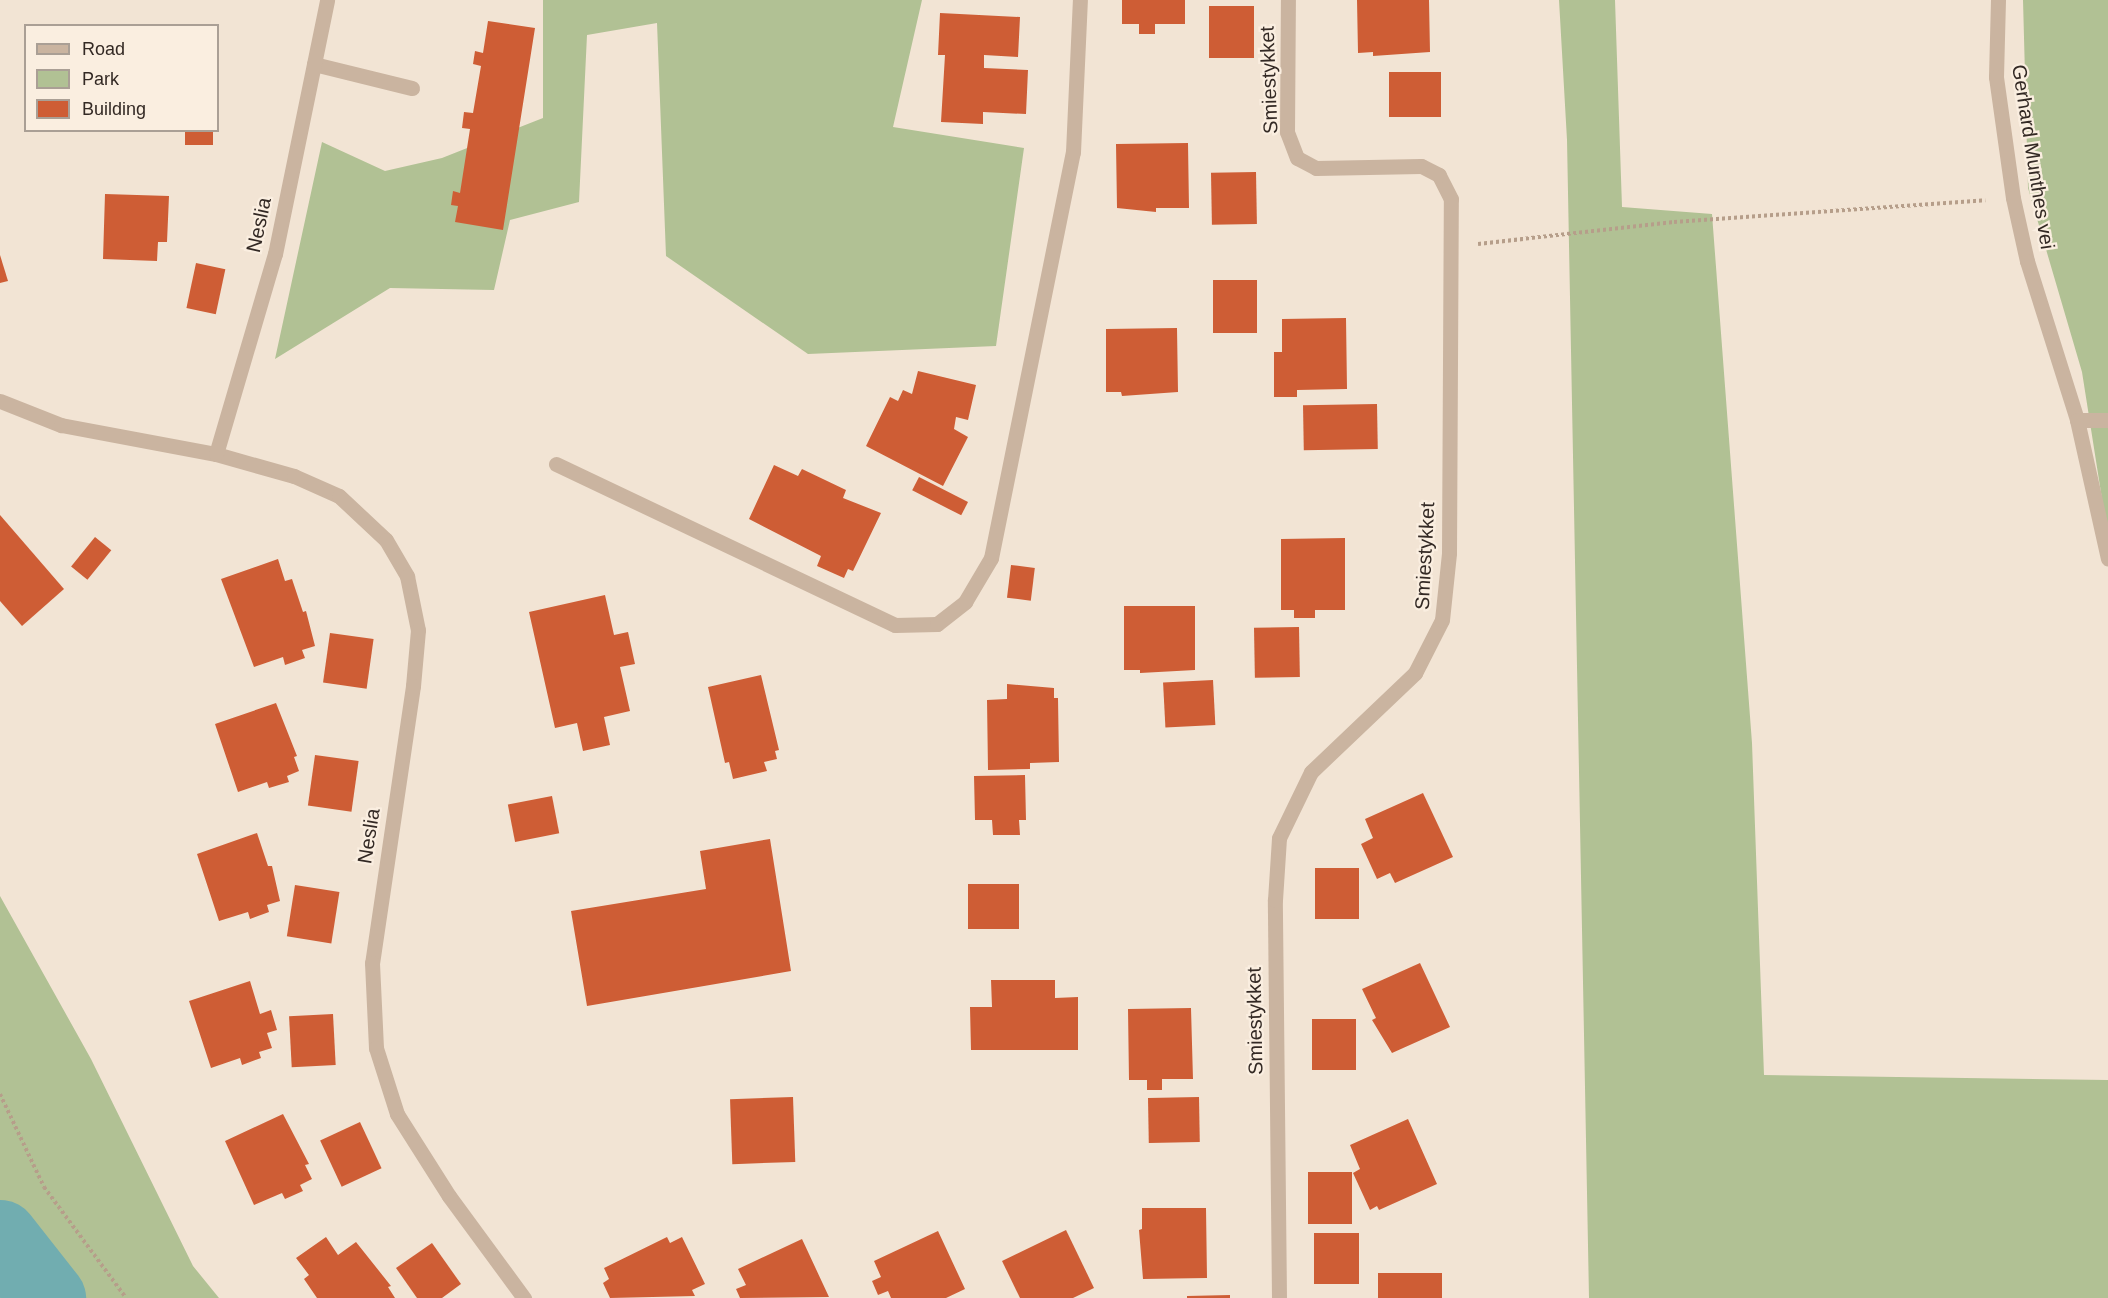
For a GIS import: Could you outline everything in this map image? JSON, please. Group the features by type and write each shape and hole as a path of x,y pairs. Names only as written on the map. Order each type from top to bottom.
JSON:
{"street":[{"name":"Neslia","path":"216,454 275,254 327,0"},
{"path":"556,464 896,625 937,624 965,602 991,558 1073,152 1080,0"},
{"name":"Smiestykket","path":"1279,1298 1275,900 1279,838 1311,772 1415,673 1442,620 1449,553 1451,199 1439,175 1421,166 1317,168 1297,158 1287,132 1288,0"},
{"name":"Gerhard Munthes vei","path":"1998,0 1996,76 2013,198 2027,261 2077,420 2108,559"},
{"path":"314,64 412,87"},
{"name":"Neslia","path":"0,401 61,425 216,454 294,476 339,496 386,540 407,576 418,630 413,686 372,963 376,1048 397,1114 449,1196 524,1298"},
{"path":"2077,420 2108,420"}],"path":[{"path":"1451,247 1674,222 2013,198"},
{"path":"0,1094 44,1187 126,1298"}],"green space":[{"path":"543,0 922,0 893,127 1024,148 996,346 808,354 666,256 657,23 587,35 579,202 510,220 494,290 390,288 275,359 322,142 385,171 442,158 543,118"},
{"path":"1559,0 1615,0 1622,207 1712,214 1752,743 1764,1075 2108,1080 2108,1298 1589,1298 1567,140"},
{"path":"2023,0 2108,0 2108,537 2082,372 2028,188"},
{"path":"0,896 91,1059 193,1266 219,1298 0,1298"}],"building":[{"path":"1122,0 1185,0 1185,24 1155,24 1155,34 1139,34 1139,24 1122,24"},
{"path":"1357,0 1429,0 1430,52 1373,56 1373,52 1358,53"},
{"path":"1209,6 1254,6 1254,58 1209,58"},
{"path":"940,13 1020,17 1018,57 984,55 984,68 1028,70 1026,114 983,112 983,124 941,122 945,55 938,55"},
{"path":"488,21 535,28 503,230 455,222 458,206 451,205 453,191 460,193 470,129 462,128 464,112 473,113 481,66 473,64 475,51 483,53"},
{"path":"1389,72 1441,72 1441,117 1389,117"},
{"path":"185,132 213,132 213,145 185,145"},
{"path":"1188,143 1189,208 1156,208 1156,212 1117,208 1116,144"},
{"path":"1256,172 1257,224 1212,225 1211,173"},
{"path":"105,194 169,196 167,242 158,242 157,261 103,259"},
{"path":"0,255 8,281 0,283"},
{"path":"196,263 225,269 216,314 186,308"},
{"path":"1213,280 1257,280 1257,333 1213,333"},
{"path":"1346,318 1347,389 1297,390 1297,397 1274,397 1274,352 1282,352 1282,319"},
{"path":"1177,328 1178,392 1122,396 1121,392 1106,392 1106,329"},
{"path":"918,371 976,385 968,420 956,417 954,429 968,437 943,486 866,446 890,397 898,401 903,390 912,394"},
{"path":"1377,404 1378,449 1304,450 1303,405"},
{"path":"774,465 798,476 802,469 846,490 843,498 881,513 853,571 848,569 844,578 817,566 821,556 749,519"},
{"path":"919,477 968,502 961,515 912,490"},
{"path":"0,515 64,589 22,626 0,601"},
{"path":"95,537 111,550 87,580 71,567"},
{"path":"1345,538 1345,610 1315,610 1315,618 1294,618 1294,610 1281,610 1281,539"},
{"path":"278,559 285,581 292,579 303,612 306,611 315,646 302,650 305,658 285,665 283,657 254,667 221,579"},
{"path":"1011,565 1035,568 1031,601 1007,598"},
{"path":"605,595 614,635 628,632 635,664 620,667 630,711 604,717 610,745 583,751 577,723 555,728 529,612"},
{"path":"1124,606 1195,606 1195,670 1140,673 1140,670 1124,670"},
{"path":"1299,627 1300,677 1255,678 1254,628"},
{"path":"330,633 374,639 367,689 323,683"},
{"path":"761,675 779,750 775,751 777,759 764,762 767,771 733,779 729,762 725,763 708,687"},
{"path":"1213,680 1215,725 1165,728 1163,683"},
{"path":"1007,684 1054,688 1054,698 1058,698 1059,762 1030,763 1030,769 988,770 987,700 1007,699"},
{"path":"276,703 297,756 294,757 299,771 287,776 289,782 269,788 267,782 238,792 215,724"},
{"path":"315,755 359,761 351,812 308,806"},
{"path":"1025,775 1026,820 1019,820 1020,835 993,835 992,820 975,820 974,776"},
{"path":"1423,793 1453,857 1395,883 1390,873 1377,879 1361,844 1373,838 1365,819"},
{"path":"552,796 559,833 515,842 508,805"},
{"path":"257,833 268,866 272,866 280,901 267,905 269,912 250,919 248,912 219,921 197,854"},
{"path":"770,839 791,971 587,1006 571,911 706,889 700,851"},
{"path":"1315,868 1359,868 1359,919 1315,919"},
{"path":"968,884 1019,884 1019,929 968,929"},
{"path":"295,885 339,892 331,943 287,936"},
{"path":"1420,963 1450,1027 1392,1053 1372,1020 1376,1018 1362,989"},
{"path":"991,980 1055,980 1055,998 1078,997 1078,1050 971,1050 970,1007 992,1007"},
{"path":"250,981 260,1014 271,1010 277,1030 267,1033 272,1048 259,1052 261,1058 242,1065 240,1058 211,1068 189,1001"},
{"path":"1191,1008 1193,1079 1162,1079 1162,1090 1147,1090 1147,1080 1129,1080 1128,1009"},
{"path":"333,1014 336,1065 292,1067 289,1016"},
{"path":"1312,1019 1356,1019 1356,1070 1312,1070"},
{"path":"793,1097 795,1162 732,1164 730,1099"},
{"path":"1199,1097 1200,1142 1149,1143 1148,1098"},
{"path":"283,1114 309,1164 305,1165 312,1179 300,1185 303,1191 285,1199 282,1193 254,1205 225,1141"},
{"path":"1408,1119 1437,1184 1379,1210 1377,1206 1370,1210 1353,1173 1360,1169 1350,1145"},
{"path":"360,1122 382,1168 342,1187 320,1141"},
{"path":"1308,1172 1352,1172 1352,1224 1308,1224"},
{"path":"1142,1208 1206,1208 1207,1278 1143,1279 1139,1230 1142,1229"},
{"path":"1066,1230 1094,1288 1073,1298 1020,1298 1002,1261"},
{"path":"938,1231 965,1289 946,1298 891,1298 888,1291 878,1295 872,1281 881,1277 874,1261"},
{"path":"1314,1233 1359,1233 1359,1284 1314,1284"},
{"path":"326,1237 338,1255 356,1242 391,1286 388,1287 395,1298 317,1298 304,1279 309,1275 296,1258"},
{"path":"667,1237 670,1243 682,1237 705,1284 692,1290 695,1296 610,1298 603,1283 609,1279 604,1268"},
{"path":"802,1239 829,1297 740,1298 736,1289 746,1285 738,1269"},
{"path":"432,1243 461,1284 442,1298 417,1298 396,1268"},
{"path":"1378,1273 1442,1273 1442,1298 1378,1298"},
{"path":"1230,1295 1230,1298 1187,1298 1187,1296"}],"waterway":[{"path":"0,1237 48,1298"}]}
